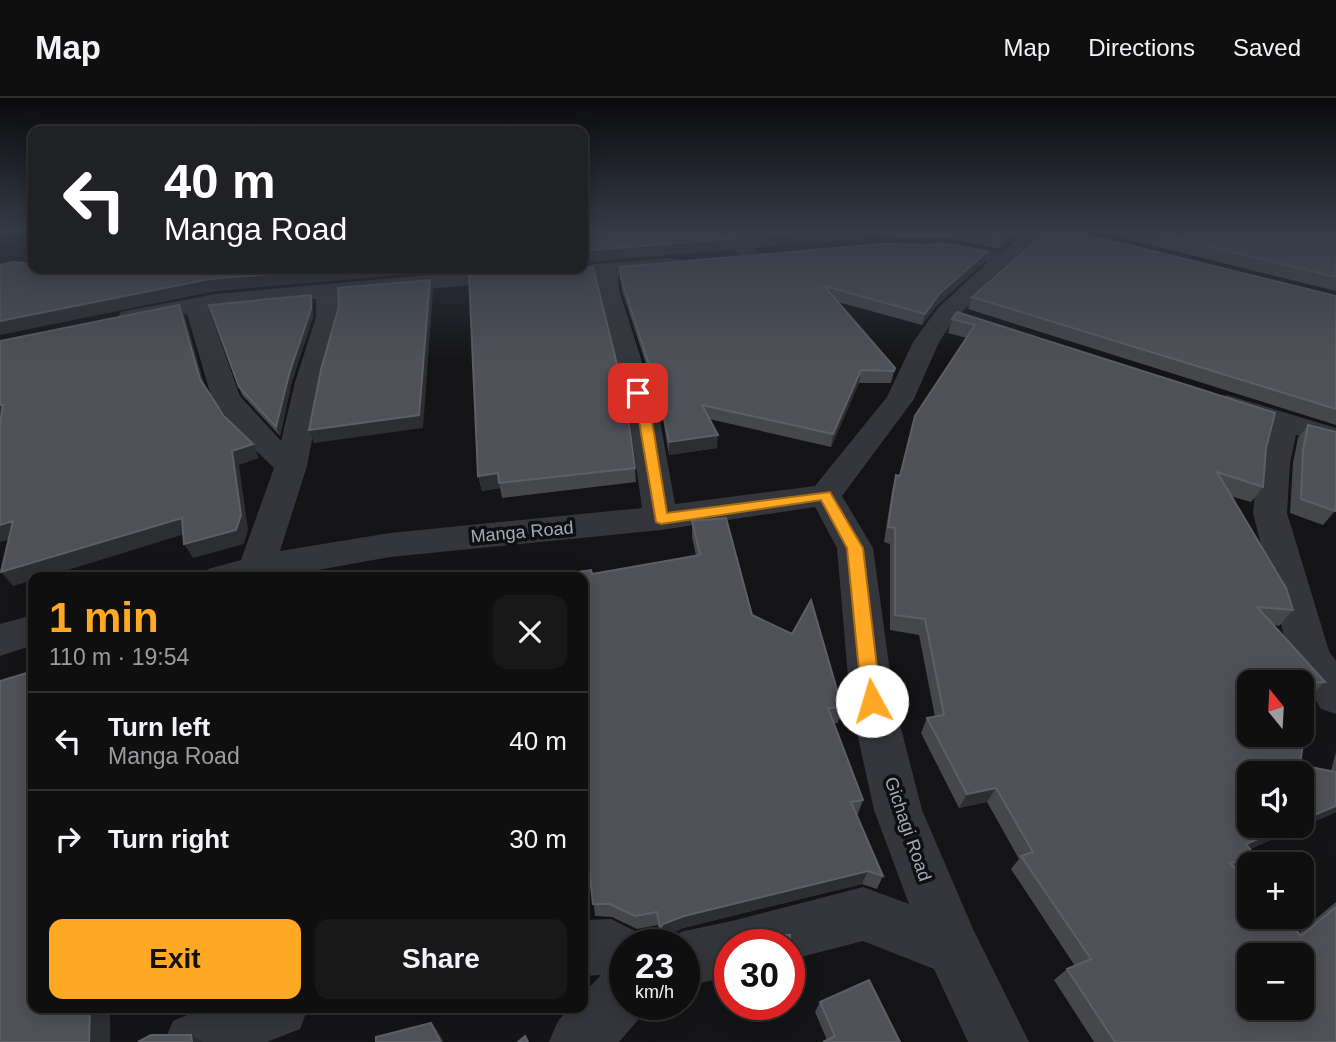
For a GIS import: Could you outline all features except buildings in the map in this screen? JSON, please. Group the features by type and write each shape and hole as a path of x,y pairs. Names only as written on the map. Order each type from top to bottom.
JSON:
{"street":[{"path":"112,321 216,301 488,274"},
{"path":"607,274 615,316 644,415 661,519"},
{"path":"825,495 900,399 926,342 959,317 994,274"},
{"path":"257,567 291,466 309,382 328,317 327,292"},
{"path":"195,306 202,317 220,385 256,436 291,466"},
{"path":"1206,397 1336,438"},
{"path":"1284,422 1275,463 1270,513 1310,656 1336,696"},
{"name":"Manga Road","path":"241,572 379,545 661,519 825,495"},
{"name":"Gichagi Road","path":"825,495 855,548 872,701 898,810 953,949 999,1042"},
{"path":"0,640 28,632"},
{"path":"804,929 863,914 953,949"},
{"path":"588,948 609,947"},
{"path":"579,1042 609,1009"},
{"path":"194,1042 266,1013"}],"route":[{"path":"638,393 661,519 825,495 855,548 872,701"}]}
